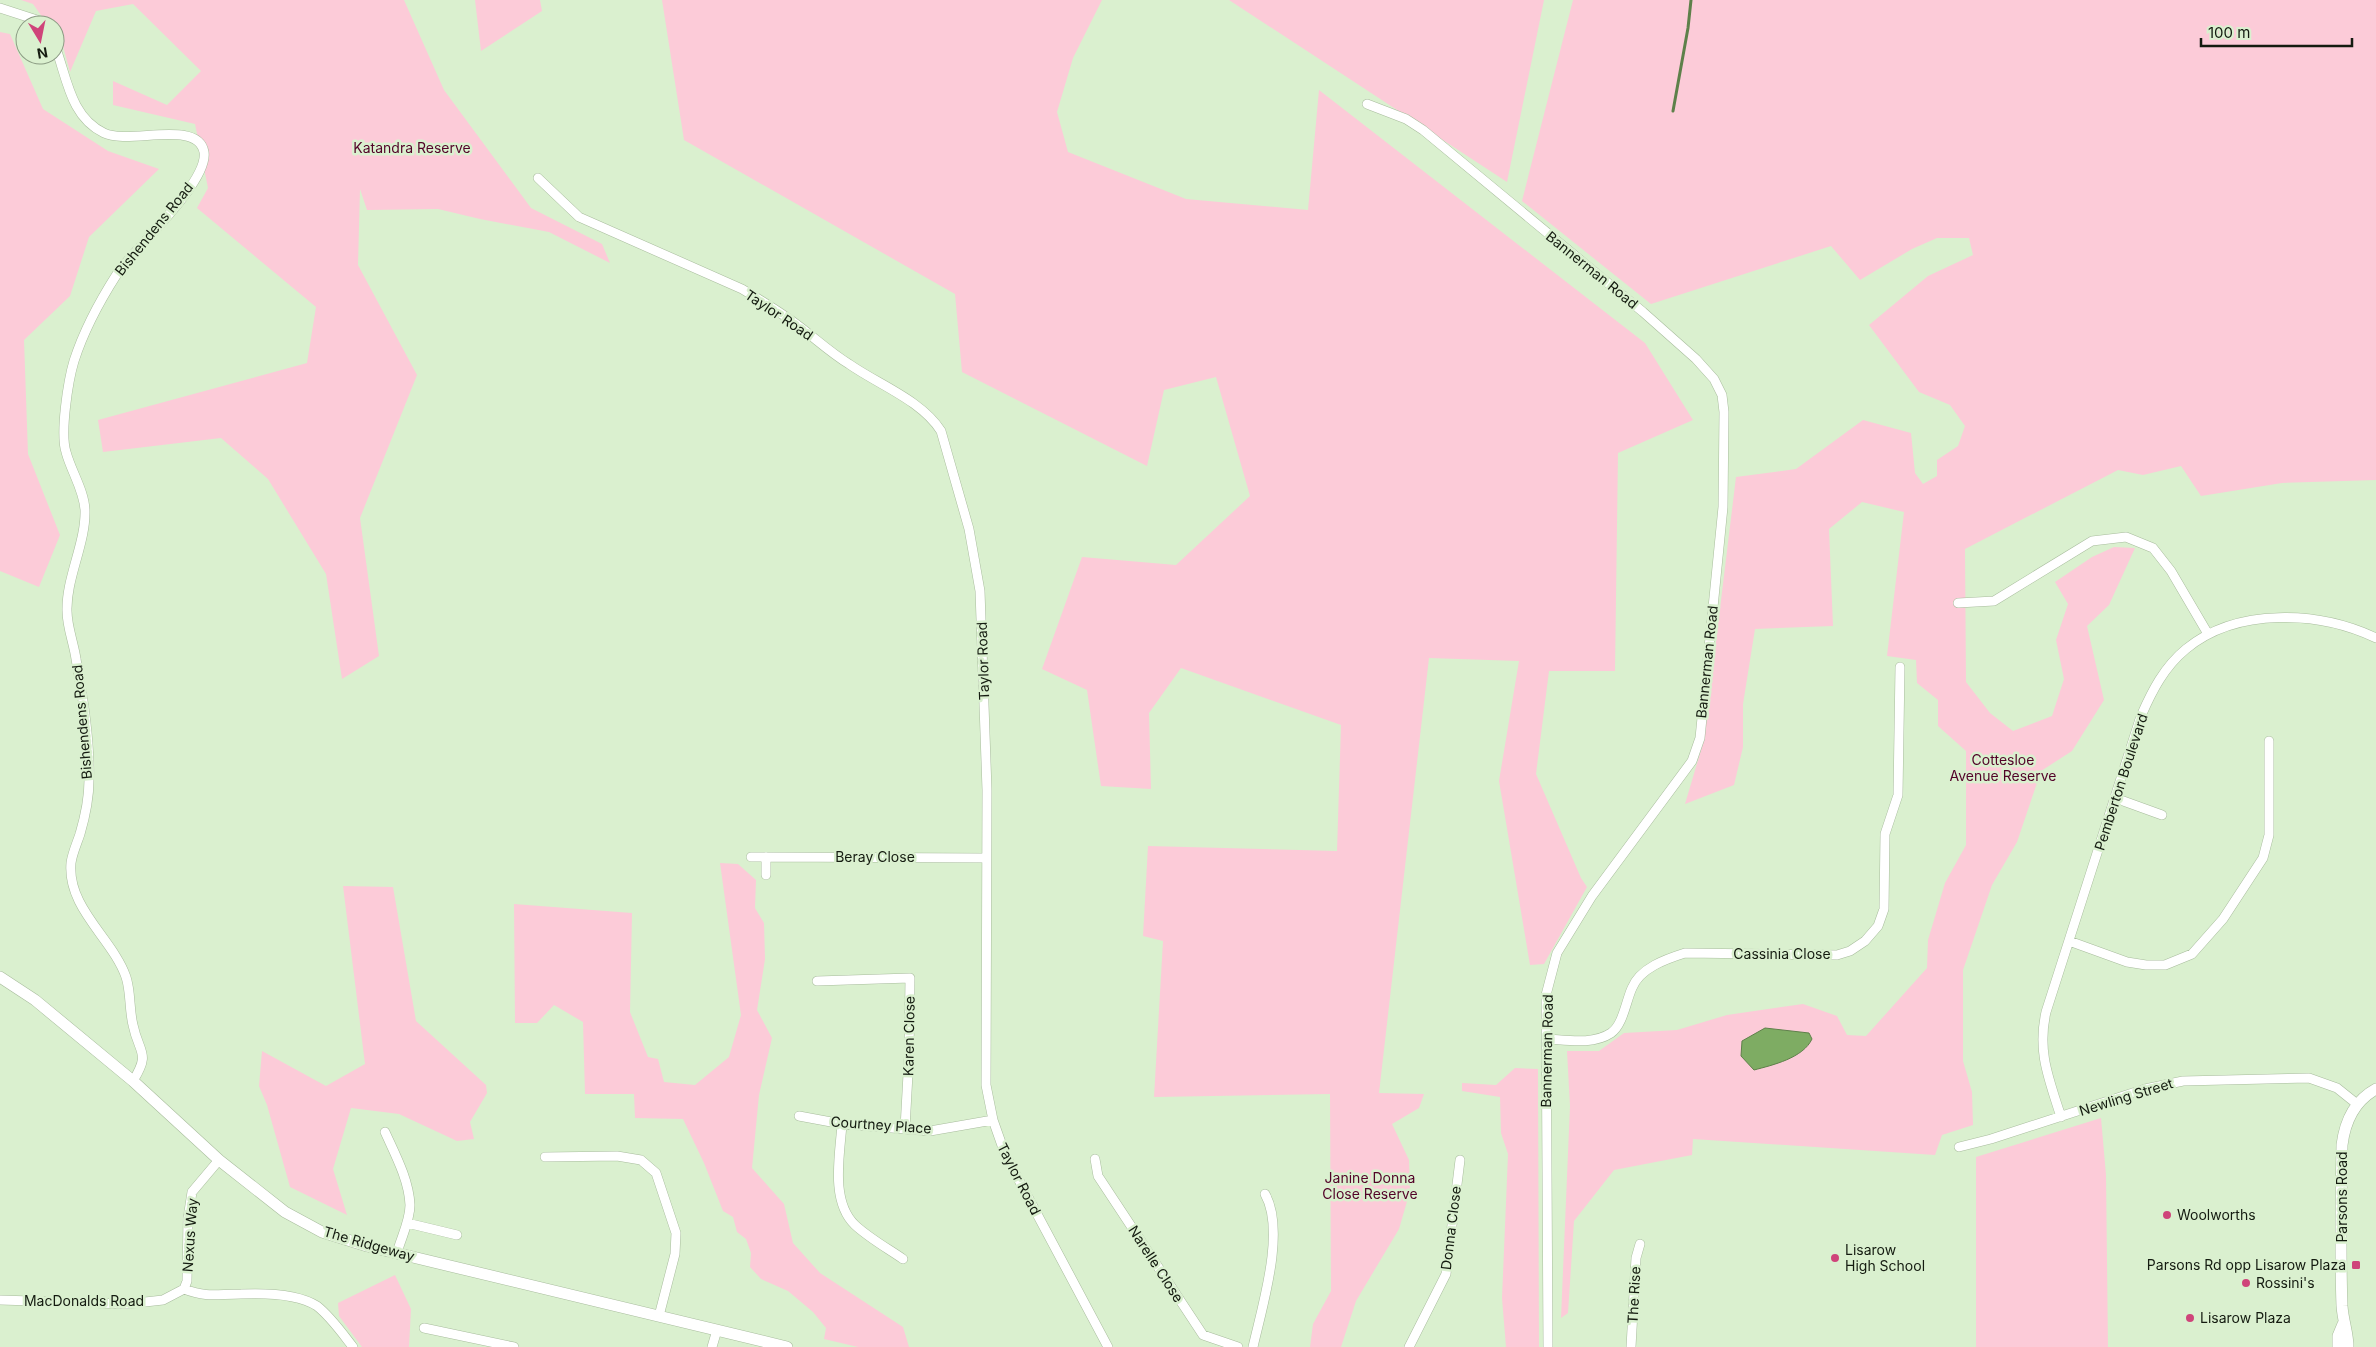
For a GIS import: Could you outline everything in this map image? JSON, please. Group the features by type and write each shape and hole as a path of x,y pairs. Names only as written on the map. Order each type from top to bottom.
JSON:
{"street":[{"path":"0,8 22,15"},
{"name":"Bishendens Road","path":"61,65 74,102 83,117 105,134 132,137 169,134 193,136 200,141 204,151 204,160 201,168 182,198 154,234 119,272 88,324 73,364 64,421 64,448 85,505 85,529 76,555 67,611 83,694 89,781 83,822 71,863 73,885 88,919 114,953 126,977 133,1025 143,1055 143,1066 133,1081"},
{"name":"Bannerman Road","path":"1367,104 1406,119 1423,130 1643,312 1696,359 1714,379 1722,395 1724,412 1723,507 1700,738 1692,761 1592,896 1557,952 1546,995 1548,1347"},
{"name":"Taylor Road","path":"538,178 578,217 742,289 799,326 850,366 901,396 934,420 946,444 969,529 980,591 987,790 985,858 986,1085 993,1120 1005,1154 1108,1347"},
{"path":"1958,603 1994,602 2092,541 2126,537 2153,548 2171,572 2208,634"},
{"name":"Pemberton Boulevard","path":"2061,1117 2047,1072 2041,1042 2046,1012 2151,693 2166,670 2186,650 2208,634 2258,620 2285,618 2336,623 2376,638"},
{"name":"Cassinia Close","path":"1547,1040 1585,1041 1612,1033 1625,1011 1632,986 1645,972 1671,957 1685,953 1821,956 1850,951 1865,941 1878,926 1884,908 1886,834 1898,795 1900,667"},
{"path":"2069,941 2128,962 2146,966 2165,965 2192,954 2223,919 2263,858 2269,836 2269,741"},
{"path":"2115,798 2162,815"},
{"name":"Beray Close","path":"751,857 985,858"},
{"path":"766,857 766,875"},
{"name":"The Ridgeway","path":"0,977 35,1000 133,1081 219,1160 285,1212 322,1232 366,1246 787,1347"},
{"name":"Karen Close","path":"817,982 910,978 909,1056 905,1128"},
{"name":"Newling Street","path":"1959,1147 2061,1117 2145,1089 2182,1081 2309,1078 2337,1088 2357,1104"},
{"path":"2357,1104 2376,1089"},
{"name":"Parsons Road","path":"2338,1347 2338,1336 2343,1324 2342,1145 2346,1126 2357,1104"},
{"name":"Courtney Place","path":"799,1116 842,1124 930,1131 993,1120"},
{"path":"842,1124 839,1173 840,1200 854,1224 903,1259"},
{"path":"385,1132 406,1186 410,1205 407,1223 397,1253"},
{"path":"545,1157 617,1156 641,1160 656,1173 676,1233 675,1254 659,1316"},
{"name":"Narelle Close","path":"1095,1159 1098,1176 1203,1336 1238,1347"},
{"name":"Nexus Way","path":"184,1289 187,1281 188,1218 192,1192 219,1160"},
{"name":"Donna Close","path":"1409,1347 1446,1274 1460,1160"},
{"path":"1253,1347 1274,1251 1270,1203 1265,1194"},
{"path":"407,1223 457,1235"},
{"name":"The Rise","path":"1631,1347 1636,1258 1640,1244"},
{"path":"184,1289 200,1295 210,1296 241,1294 295,1297 316,1306 337,1325 352,1347"},
{"name":"MacDonalds Road","path":"0,1300 127,1304 163,1300 184,1289"},
{"name":"Parsons Road","path":"2343,1324 2348,1335 2348,1347"},
{"path":"424,1328 514,1347"},
{"path":"712,1347 716,1330"}],"green space":[{"name":"Katandra Reserve","path":"21,0 404,0 444,90 531,208 602,244 610,263 549,232 438,209 367,210 360,189 358,265 417,375 360,518 379,656 342,679 326,574 268,479 221,438 103,452 98,420 307,363 316,307 197,208 208,188 195,124 113,105 113,81 167,105 201,71 133,4 96,11 70,72 65,53 65,15 41,15 33,4"},
{"path":"475,0 540,0 542,11 481,51"},
{"name":"Janine Donna Close Reserve","path":"662,0 1102,0 1073,58 1057,112 1068,152 1186,199 1308,210 1319,90 1645,343 1693,420 1618,453 1615,671 1549,671 1536,774 1581,878 1587,887 1544,964 1530,965 1499,781 1519,661 1429,658 1379,1093 1424,1094 1419,1108 1392,1124 1409,1160 1410,1191 1399,1229 1356,1301 1341,1347 1310,1347 1313,1324 1331,1291 1330,1094 1154,1097 1163,941 1143,936 1148,846 1337,851 1341,725 1181,668 1149,713 1151,789 1101,786 1087,690 1042,669 1082,557 1176,565 1250,496 1216,377 1164,390 1147,466 962,372 955,294 684,140"},
{"path":"1229,0 1544,0 1507,182"},
{"name":"Cottesloe Avenue Reserve","path":"1573,0 2376,0 2376,480 2282,483 2201,496 2181,466 2143,475 2118,470 1965,549 1966,682 1990,713 2013,731 2052,716 2064,679 2056,640 2068,604 2055,582 2092,557 2114,547 2135,548 2109,605 2087,626 2104,700 2072,751 2041,771 2017,842 1992,885 1963,970 1963,1061 1972,1092 1973,1125 1942,1135 1935,1155 1693,1139 1692,1155 1614,1170 1574,1221 1568,1313 1561,1318 1570,1106 1567,1051 1599,1051 1624,1033 1677,1030 1727,1015 1803,1004 1837,1016 1847,1035 1866,1036 1927,968 1928,940 1945,883 1966,845 1966,751 1938,726 1938,700 1917,683 1916,660 1887,656 1904,512 1862,502 1829,529 1833,626 1755,629 1743,704 1743,747 1734,785 1685,804 1704,740 1736,477 1796,469 1863,420 1911,433 1915,473 1923,484 1937,476 1937,460 1958,446 1965,426 1950,405 1919,392 1869,325 1928,276 1973,255 1969,238 1937,238 1912,249 1860,280 1831,246 1651,304 1522,201"},
{"path":"0,32 10,34 15,45 15,65 24,65 43,109 108,151 159,169 89,237 70,296 24,340 28,454 60,535 39,587 0,571"},
{"path":"720,863 738,864 756,880 755,908 764,923 765,959 757,1010 772,1038 759,1095 752,1168 784,1204 793,1243 820,1273 903,1327 909,1347 858,1347 824,1339 826,1328 813,1312 788,1291 761,1279 750,1267 751,1253 746,1239 737,1232 733,1217 723,1211 704,1163 683,1119 635,1118 634,1094 585,1094 583,1022 554,1005 537,1023 515,1023 514,904 632,913 630,1012 648,1057 658,1059 664,1082 695,1085 729,1057 741,1015"},
{"path":"343,886 393,887 416,1021 486,1085 487,1093 470,1122 474,1139 457,1141 399,1114 351,1108 333,1169 347,1215 290,1187 267,1105 259,1086 262,1051 326,1086 365,1064"},
{"path":"1515,1068 1538,1069 1539,1347 1506,1347 1502,1298 1508,1154 1501,1133 1500,1097 1462,1091 1462,1083 1496,1085"},
{"path":"2101,1118 2106,1175 2108,1347 1976,1347 1976,1157"},
{"path":"395,1275 411,1309 409,1347 362,1347 339,1316 338,1303"}],"shaded area":[{"path":"1765,1028 1809,1033 1812,1039 1808,1046 1795,1056 1754,1070 1741,1056 1742,1041"}],"waterway":[{"path":"1673,111 1688,28 1691,0"}],"place":[{"name":"Woolworths","path":"2167,1215"},
{"name":"Lisarow High School","path":"1835,1258"},
{"name":"Parsons Rd opp Lisarow Plaza","path":"2356,1265"},
{"name":"Rossini's","path":"2246,1283"},
{"name":"Lisarow Plaza","path":"2190,1318"}]}
